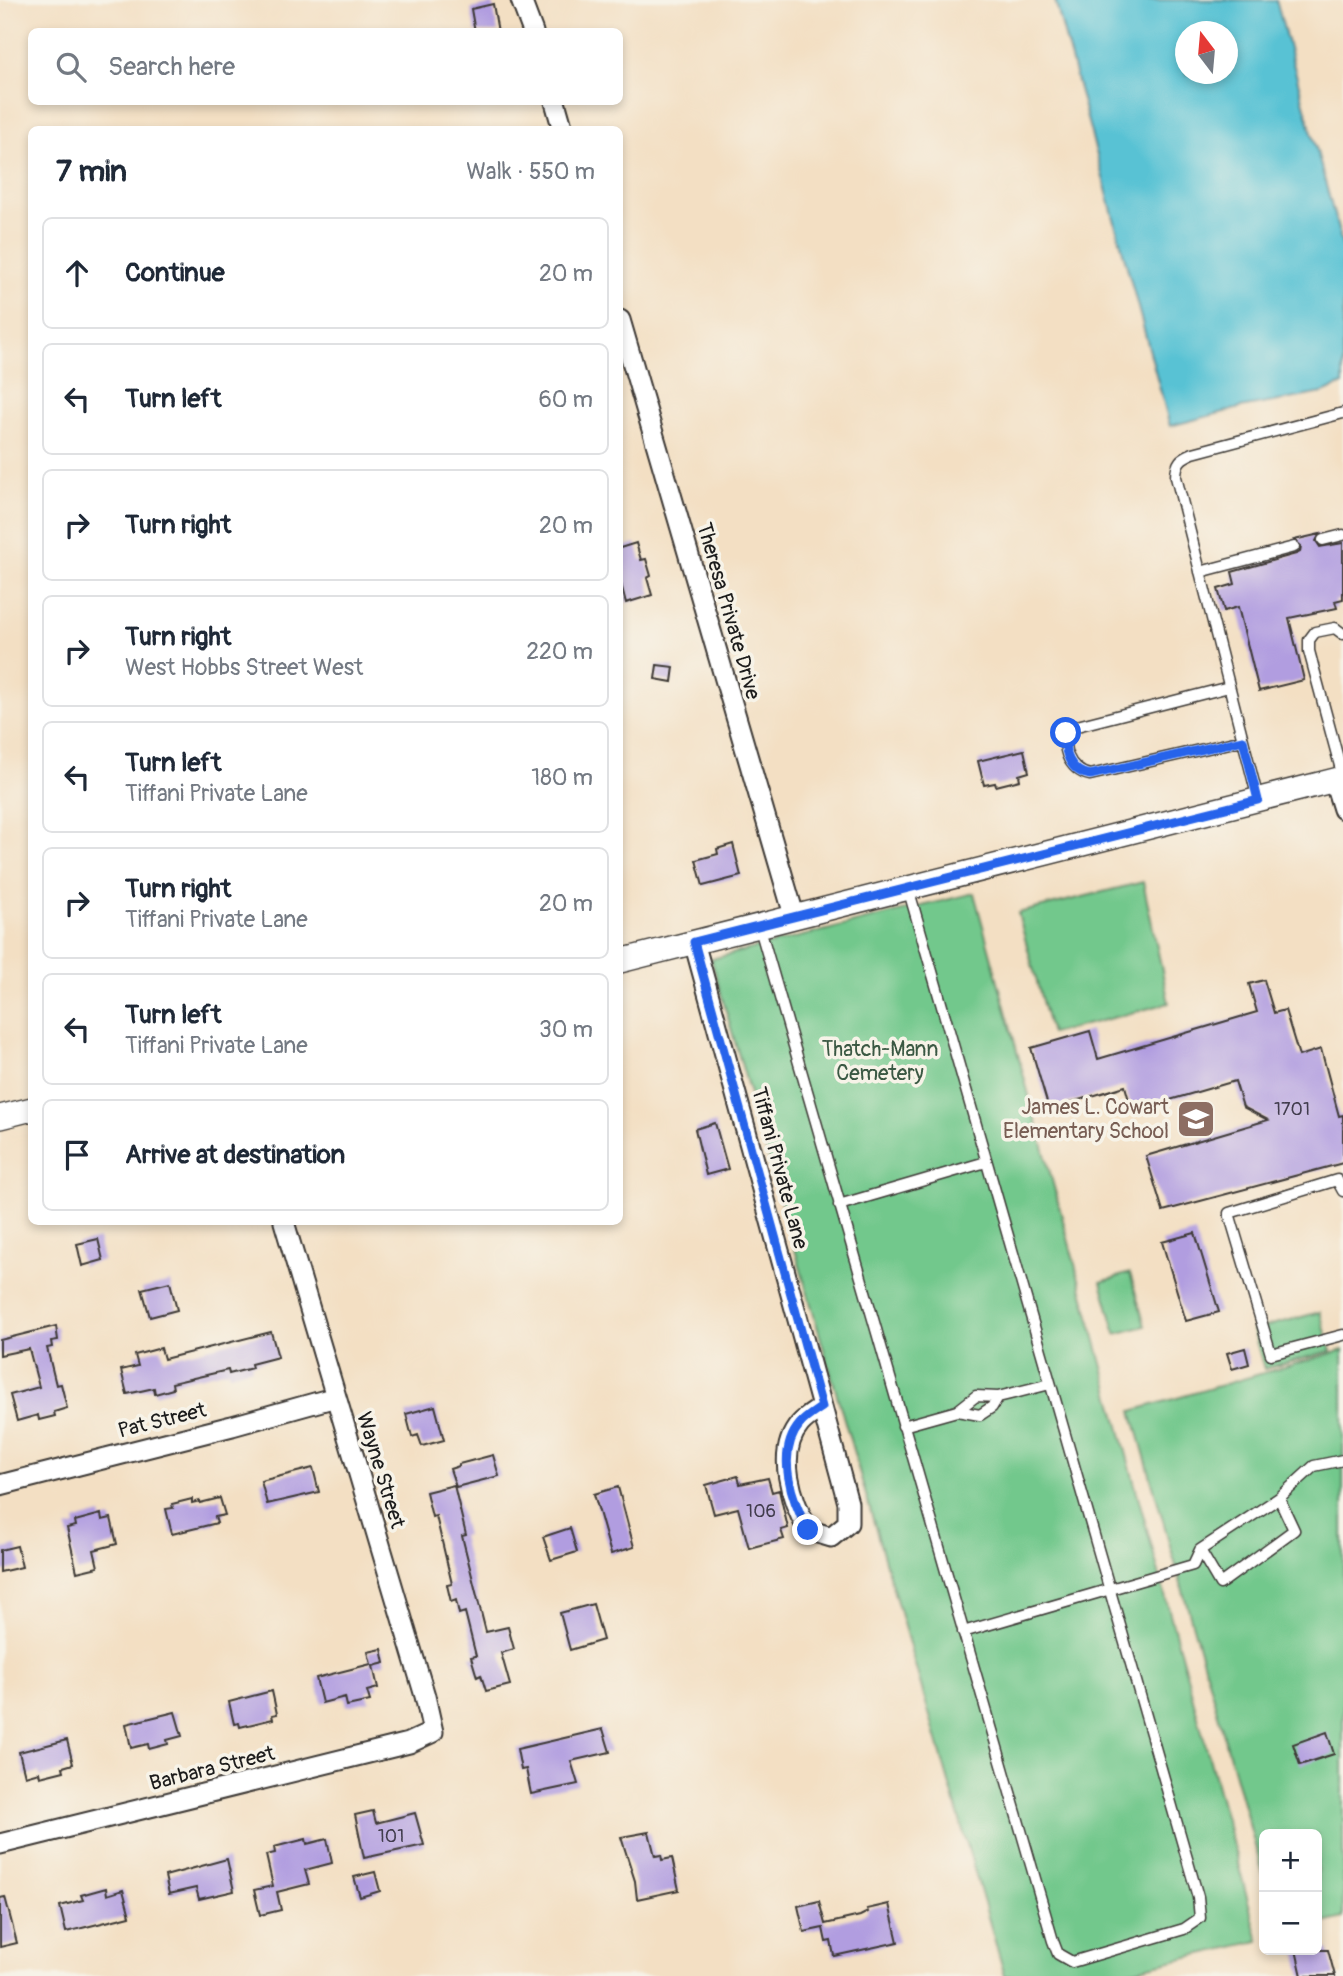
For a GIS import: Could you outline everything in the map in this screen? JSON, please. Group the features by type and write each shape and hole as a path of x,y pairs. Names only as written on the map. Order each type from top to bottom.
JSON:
{"street":[{"path":"521,0 532,28"},
{"path":"556,105 563,126"},
{"name":"Theresa Private Drive","path":"623,330 794,915"},
{"path":"623,960 1340,779 1343,809"},
{"name":"Tiffani Private Lane","path":"694,942 822,1407 848,1503 848,1523 831,1537 808,1530 796,1508 788,1466 789,1444 800,1424 822,1407"},
{"path":"0,1117 28,1110"},
{"name":"Wayne Street","path":"285,1225 425,1696 433,1732"},
{"name":"Pat Street","path":"0,1485 232,1426 335,1396"},
{"name":"Barbara Street","path":"0,1844 409,1743 433,1732"}],"lane":[{"path":"1258,800 1176,477 1176,466 1182,458 1343,413"},
{"path":"1323,540 1343,535"},
{"path":"1200,572 1294,547"},
{"path":"1340,779 1338,745 1309,651 1309,640 1315,632 1326,628 1335,628 1343,634"},
{"path":"1229,687 1073,727 1066,733 1065,743 1073,767 1082,774 1090,775 1243,740"},
{"path":"759,925 1052,1941 1058,1954 1072,1962 1184,1929 1200,1918 1198,1896 908,888"},
{"path":"839,1205 986,1162"},
{"path":"1343,1191 1337,1180 1229,1213 1271,1354 1343,1335"},
{"path":"957,1411 976,1396 998,1397 1050,1384"},
{"path":"903,1426 957,1411 980,1415 992,1407 998,1397"},
{"path":"963,1632 1193,1565 1200,1550 1279,1498 1314,1466 1343,1460"},
{"path":"1200,1550 1220,1584 1294,1530 1279,1498"}],"green space":[{"path":"1143,882 1169,1003 1051,1034 1018,913"},
{"name":"Thatch-Mann Cemetery","path":"974,893 1259,1941 1105,1976 1005,1976 711,959"},
{"path":"1130,1273 1145,1326 1116,1334 1101,1282"},
{"path":"1320,1312 1331,1351 1264,1369 1253,1330"},
{"path":"1343,1350 1343,1918 1322,1924 1322,1829 1259,1829 1259,1859 1132,1411"}],"water":[{"path":"1055,0 1276,0 1343,248 1343,384 1323,393 1240,408 1170,426"}],"building":[{"path":"493,4 497,28 474,28 471,9"},
{"path":"1320,534 1316,541 1320,547 1343,543 1343,599 1335,601 1337,608 1289,618 1304,680 1259,691 1238,607 1224,611 1218,589 1235,584 1232,572 1296,554 1300,552 1301,546 1294,540"},
{"path":"636,543 641,560 646,559 651,576 647,578 652,595 626,603 623,592 623,547"},
{"path":"657,665 674,667 672,682 655,679"},
{"path":"1024,750 1029,772 1019,775 1020,780 996,786 995,783 984,785 978,761"},
{"path":"733,844 741,876 703,886 696,860 718,854 717,849"},
{"name":"James L. Cowart Elementary School","path":"1264,980 1274,1013 1285,1010 1299,1056 1321,1049 1339,1116 1343,1115 1343,1163 1163,1211 1146,1156 1268,1120 1243,1107 1235,1081 1132,1111 1125,1086 1049,1109 1031,1048 1090,1031 1098,1059 1257,1012 1249,984"},
{"path":"715,1123 728,1169 706,1175 695,1129"},
{"path":"1195,1233 1219,1312 1186,1321 1162,1242"},
{"path":"98,1239 103,1260 82,1266 77,1244"},
{"path":"170,1282 177,1310 150,1317 142,1289"},
{"path":"56,1326 58,1340 51,1341 52,1347 47,1348 56,1385 61,1384 67,1408 54,1412 55,1416 39,1420 38,1415 17,1421 10,1395 39,1387 29,1349 0,1355 0,1340"},
{"path":"271,1332 278,1357 251,1364 252,1368 229,1374 228,1370 172,1383 173,1389 155,1394 154,1388 127,1394 121,1370 138,1366 135,1355 161,1348 164,1359"},
{"path":"1245,1348 1249,1364 1232,1369 1227,1353"},
{"path":"435,1406 444,1440 422,1446 418,1435 412,1437 406,1414"},
{"path":"493,1455 499,1476 456,1487 450,1469"},
{"path":"313,1468 319,1492 267,1504 261,1481"},
{"path":"738,1476 740,1484 768,1478 772,1492 779,1490 788,1528 781,1530 784,1539 749,1548 738,1508 714,1514 706,1485"},
{"path":"454,1485 466,1535 462,1536 486,1632 508,1627 514,1649 501,1653 510,1685 486,1691 481,1675 477,1677 471,1657 476,1656 465,1612 459,1614 456,1600 451,1602 447,1585 452,1584 436,1516 432,1517 426,1492"},
{"path":"618,1487 634,1547 611,1554 594,1494"},
{"path":"220,1498 225,1515 215,1517 217,1523 172,1534 166,1509 173,1508 172,1504 192,1499 192,1503 200,1503"},
{"path":"101,1514 102,1520 111,1518 117,1544 94,1550 98,1567 77,1572 67,1528 76,1526 75,1521"},
{"path":"570,1528 577,1552 551,1560 543,1537"},
{"path":"17,1546 22,1567 0,1572 0,1550"},
{"path":"593,1604 603,1640 570,1650 560,1613"},
{"path":"382,1649 385,1663 373,1666 378,1688 367,1691 370,1701 347,1706 345,1697 322,1703 316,1678 371,1664 368,1652"},
{"path":"272,1691 277,1714 272,1715 273,1719 240,1727 239,1723 234,1724 229,1702"},
{"path":"175,1712 182,1736 167,1740 168,1744 149,1749 148,1744 131,1748 126,1724"},
{"path":"603,1729 610,1752 571,1761 578,1784 531,1794 526,1769 521,1770 517,1749"},
{"path":"1327,1732 1334,1754 1300,1765 1293,1744"},
{"path":"67,1740 73,1764 63,1767 64,1771 40,1777 39,1772 25,1776 19,1752"},
{"path":"373,1811 376,1823 415,1813 424,1845 364,1858 355,1815"},
{"path":"649,1832 655,1856 661,1855 662,1860 672,1858 679,1890 637,1899 635,1881 621,1837"},
{"path":"306,1839 307,1844 327,1839 332,1863 305,1870 309,1884 277,1892 281,1910 260,1915 254,1890 273,1886 266,1855 275,1853 274,1847"},
{"path":"227,1859 234,1891 199,1899 196,1888 169,1894 165,1876"},
{"path":"375,1872 380,1891 360,1897 354,1877"},
{"path":"106,1888 107,1895 123,1890 130,1916 66,1932 60,1906 83,1900 81,1895"},
{"path":"5,1897 17,1943 0,1947 0,1898"},
{"path":"819,1901 825,1924 860,1916 868,1912 867,1909 889,1904 898,1942 834,1956 831,1941 826,1942 823,1928 804,1932 798,1906"},
{"path":"1322,1950 1328,1950 1335,1976 1302,1976 1297,1955 1322,1955"}],"place":[{"name":"James L. Cowart Elementary School","path":"1196,1119"}],"route":[{"path":"808,1530 796,1508 788,1466 789,1444 800,1424 822,1407 694,942 1258,800 1243,740 1090,775 1082,774 1073,767 1065,743 1066,733"}]}
